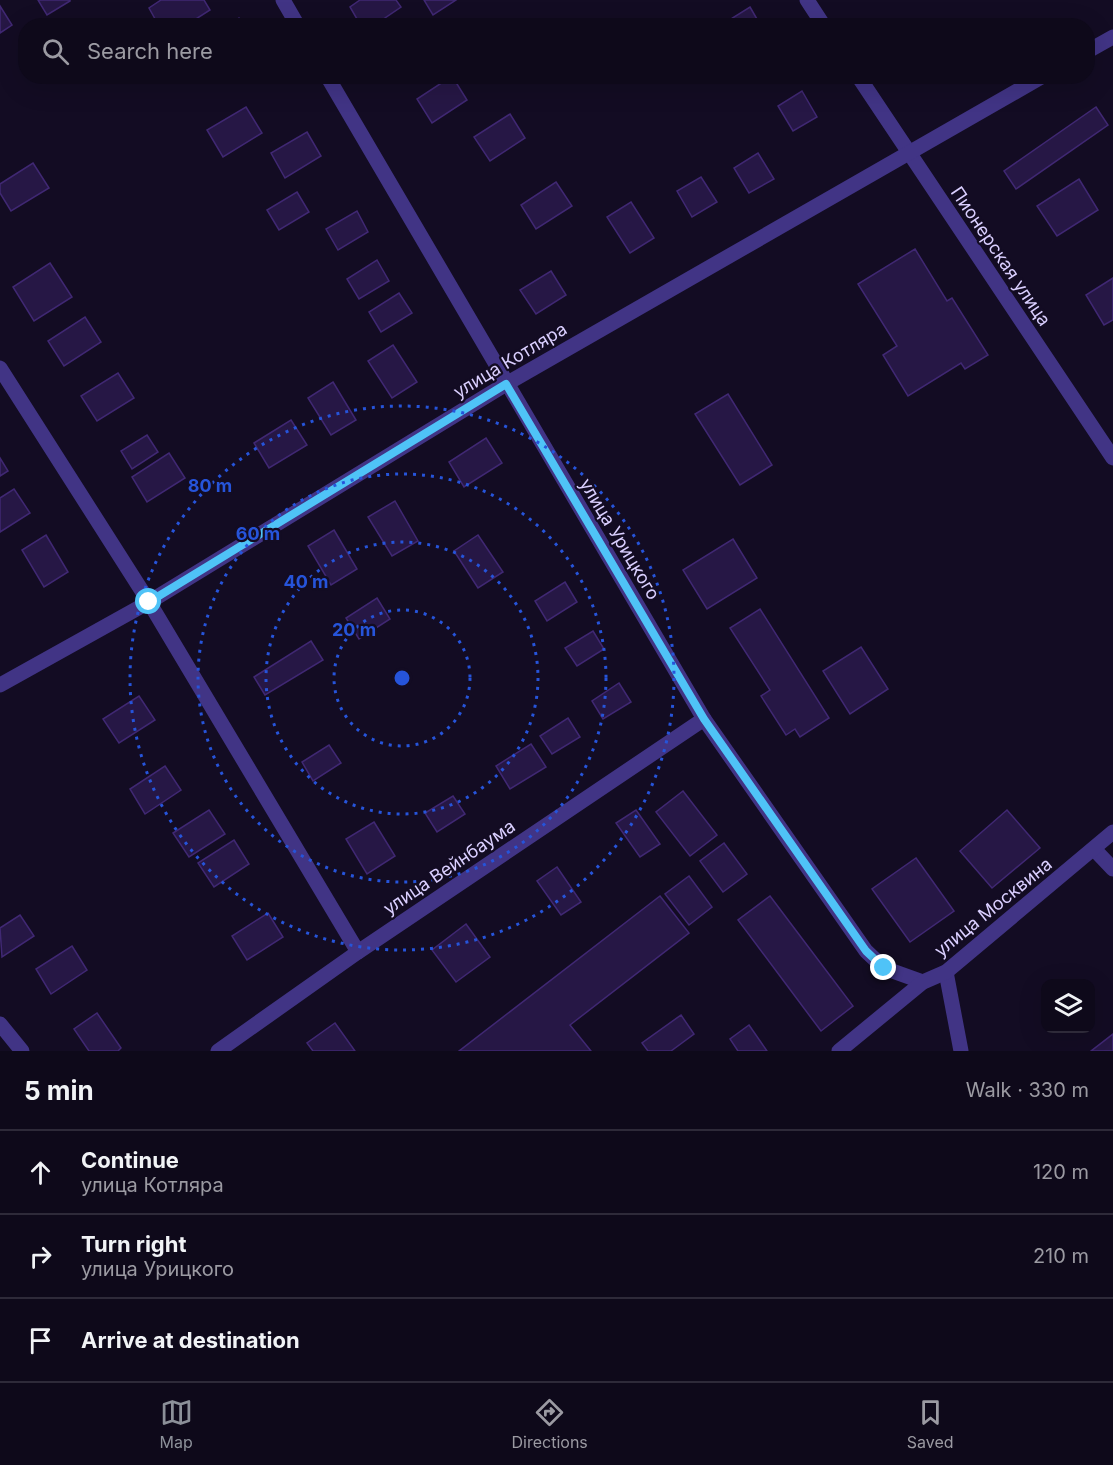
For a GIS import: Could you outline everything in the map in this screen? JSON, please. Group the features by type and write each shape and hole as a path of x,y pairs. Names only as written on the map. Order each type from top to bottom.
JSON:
{"street":[{"path":"283,0 293,18"},
{"path":"807,0 819,18"},
{"path":"1095,47 1113,37"},
{"name":"улица Урицкого","path":"332,84 704,719 866,951 884,968 922,982"},
{"name":"Пионерская улица","path":"863,84 1113,458"},
{"name":"улица Котляра","path":"0,685 149,602 506,384 1029,84"},
{"path":"0,368 149,602 358,952"},
{"name":"улица Вейнбаума","path":"218,1051 358,952 704,719"},
{"name":"улица Москвина","path":"839,1051 922,982 946,972 1113,832"},
{"path":"1094,849 1113,869"},
{"path":"946,972 961,1051"},
{"path":"0,1024 22,1051"}],"building":[{"path":"38,0 70,0 70,1 47,15"},
{"path":"161,0 204,0 210,10 198,18 155,18 149,8"},
{"path":"360,0 396,0 401,7 385,18 356,18 350,7"},
{"path":"424,0 456,0 433,15"},
{"path":"0,6 12,25 0,33"},
{"path":"750,7 756,18 732,18"},
{"path":"440,84 457,84 467,100 432,123 417,99"},
{"path":"802,91 817,117 793,131 778,106"},
{"path":"246,107 262,133 223,157 207,130"},
{"path":"1096,107 1108,125 1016,189 1004,171"},
{"path":"510,114 525,138 490,161 474,137"},
{"path":"307,132 321,156 285,178 271,153"},
{"path":"758,153 774,179 749,193 734,168"},
{"path":"33,163 49,188 11,211 0,193 0,184"},
{"path":"701,177 717,202 692,217 677,191"},
{"path":"1079,179 1098,210 1057,236 1037,206"},
{"path":"556,182 572,206 536,229 521,205"},
{"path":"297,192 309,212 279,230 267,210"},
{"path":"631,202 654,238 630,253 607,217"},
{"path":"357,211 368,232 338,250 326,229"},
{"path":"915,249 947,301 952,298 988,355 965,369 961,363 908,396 883,355 897,346 858,284"},
{"path":"377,260 389,281 359,299 347,279"},
{"path":"50,263 72,297 34,321 13,287"},
{"path":"551,271 566,295 536,314 520,290"},
{"path":"1113,278 1113,320 1104,325 1086,295"},
{"path":"399,293 412,313 381,332 369,312"},
{"path":"85,317 101,342 64,366 48,341"},
{"path":"393,345 417,382 392,398 368,361"},
{"path":"118,373 134,398 97,421 81,396"},
{"path":"333,382 356,420 331,435 308,398"},
{"path":"728,394 772,465 740,485 695,414"},
{"path":"291,420 307,445 269,468 254,443"},
{"path":"147,435 158,452 132,469 121,451"},
{"path":"486,438 502,463 464,487 449,462"},
{"path":"169,453 185,478 147,502 132,477"},
{"path":"0,458 8,471 0,476"},
{"path":"14,489 30,513 0,532 0,498"},
{"path":"395,501 418,541 392,556 368,517"},
{"path":"334,530 357,569 331,585 308,546"},
{"path":"46,535 68,572 44,587 22,550"},
{"path":"478,535 503,572 478,588 454,551"},
{"path":"733,539 757,578 707,609 683,570"},
{"path":"565,582 577,602 547,621 535,601"},
{"path":"377,598 390,619 359,639 346,618"},
{"path":"760,609 829,718 800,737 795,729 786,735 761,696 770,690 730,628"},
{"path":"593,631 604,649 577,666 565,648"},
{"path":"311,641 323,660 265,695 254,677"},
{"path":"861,647 888,689 850,714 823,671"},
{"path":"619,683 631,702 603,719 592,701"},
{"path":"139,696 155,720 119,743 103,719"},
{"path":"568,718 580,737 552,754 540,736"},
{"path":"531,744 546,767 510,789 496,766"},
{"path":"329,745 341,763 313,781 302,762"},
{"path":"165,766 181,790 145,814 130,789"},
{"path":"683,791 717,835 690,856 656,812"},
{"path":"453,796 465,814 437,832 425,813"},
{"path":"209,810 225,834 189,857 173,833"},
{"path":"636,810 660,844 640,857 616,823"},
{"path":"1007,810 1040,848 992,888 960,851"},
{"path":"374,822 395,856 367,874 346,839"},
{"path":"234,840 249,864 214,887 198,863"},
{"path":"724,843 747,874 723,892 700,861"},
{"path":"916,858 954,911 910,942 872,889"},
{"path":"557,867 581,902 561,915 537,881"},
{"path":"689,876 712,907 689,925 665,894"},
{"path":"660,896 689,933 570,1025 591,1051 459,1051"},
{"path":"770,896 853,1006 821,1031 738,920"},
{"path":"268,913 283,937 247,960 232,936"},
{"path":"20,915 34,936 2,957 0,928"},
{"path":"466,924 490,957 456,982 432,950"},
{"path":"72,946 87,970 51,994 36,969"},
{"path":"97,1013 121,1048 118,1051 89,1051 74,1029"},
{"path":"681,1015 694,1034 671,1051 648,1051 642,1043"},
{"path":"335,1023 355,1051 313,1051 307,1043"},
{"path":"749,1025 767,1051 738,1051 730,1039"},
{"path":"1113,1034 1113,1051 1091,1051"}],"route":[{"path":"149,602 506,384 704,719 866,951 884,968"}]}
